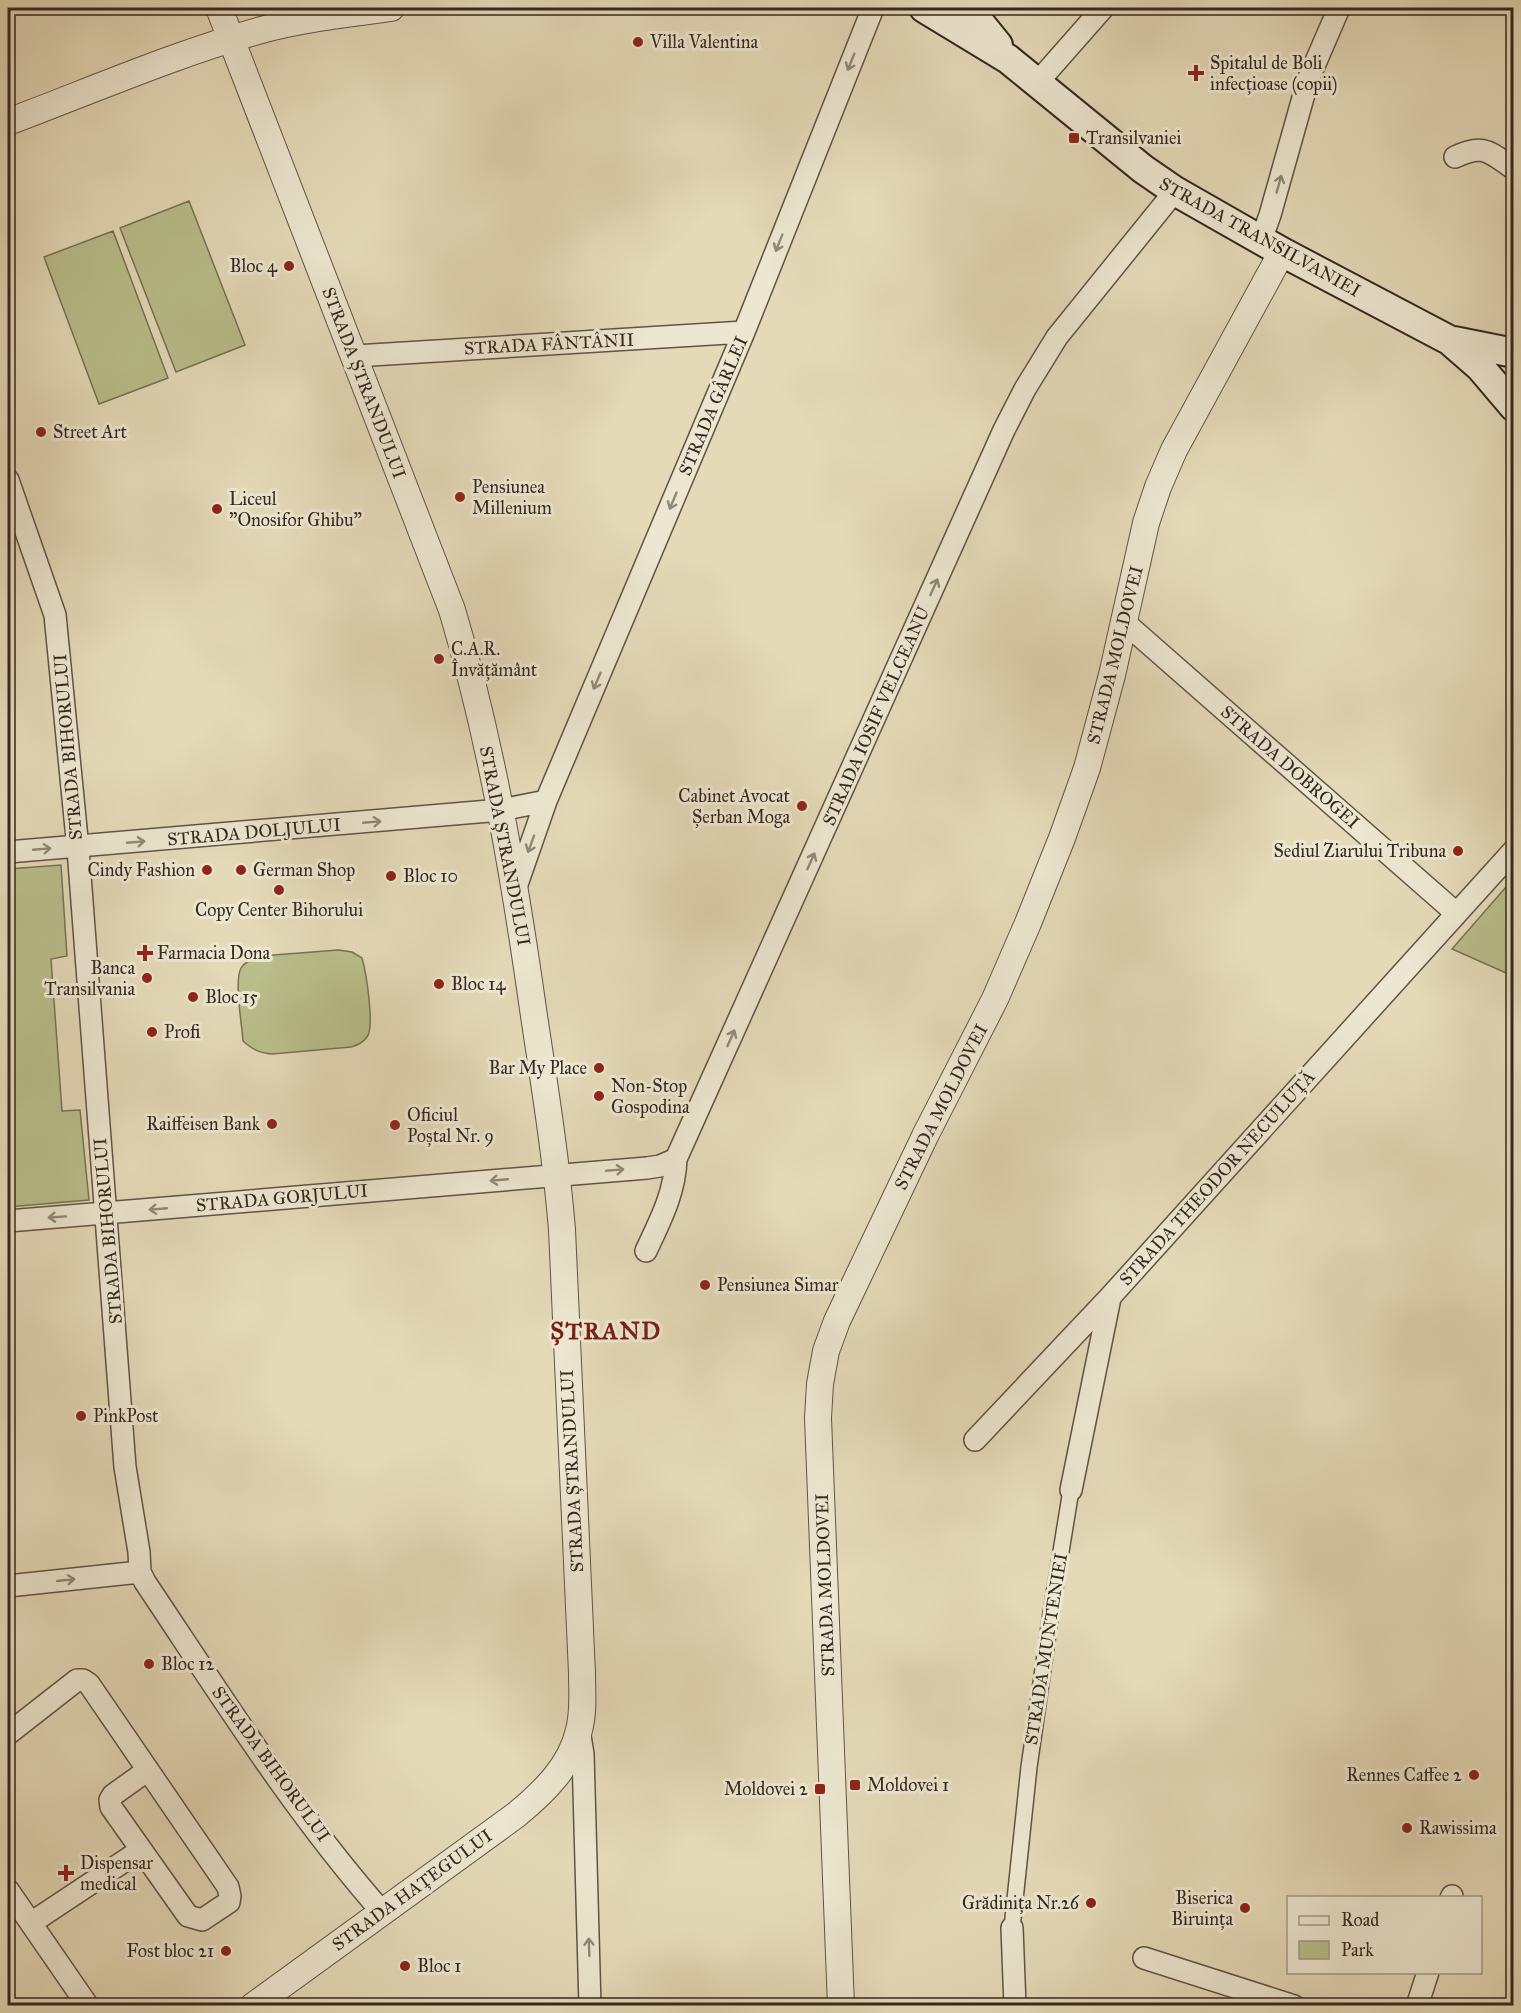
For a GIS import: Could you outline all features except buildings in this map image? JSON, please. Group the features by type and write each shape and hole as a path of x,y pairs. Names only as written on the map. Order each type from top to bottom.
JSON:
{"main road":[{"name":"STRADA TRANSILVANIEI","path":"924,8 1008,59 1143,169 1174,191 1449,340 1480,366 1514,407"},
{"name":"STRADA TRANSILVANIEI","path":"968,8 1008,59"},
{"path":"1449,340 1486,349 1514,352"}],"street":[{"name":"STRADA ȘTRANDULUI","path":"219,8 452,609 465,650 516,886 557,1176 562,1230 582,1673 579,1730 583,1766 590,2006"},
{"path":"8,122 230,40 298,22 391,8"},
{"name":"STRADA GÂRLEI","path":"516,886 546,801 744,332 873,8"},
{"path":"1037,83 1103,8"},
{"path":"1272,246 1270,215 1308,80 1339,8"},
{"path":"1455,157 1471,149 1487,152 1514,169"},
{"name":"STRADA IOSIF VELCEANU","path":"646,1251 670,1198 676,1176 676,1159 1004,430 1025,389 1057,337 1174,191"},
{"name":"STRADA MOLDOVEI","path":"841,2006 818,1418 820,1384 826,1351 848,1298 925,1136 995,999 1028,923 1087,768 1112,675 1146,523 1170,459 1272,246"},
{"name":"STRADA FÂNTÂNII","path":"355,356 744,332"},
{"name":"STRADA BIHORULUI","path":"8,480 55,615 77,846 125,1467 139,1552 140,1572 151,1592 288,1792 363,1890 383,1912"},
{"name":"STRADA DOBROGEI","path":"1123,621 1456,913"},
{"path":"501,810 546,801"},
{"name":"STRADA DOLJULUI","path":"8,852 501,810"},
{"name":"STRADA THEODOR NECULUȚĂ","path":"975,1440 1110,1297 1514,850"},
{"path":"557,1176 647,1168 660,1166 676,1159"},
{"name":"STRADA GORJULUI","path":"8,1221 557,1176"},
{"name":"STRADA MUNTENIEI","path":"1015,2006 1012,1928 1029,1767 1071,1490 1110,1297"},
{"path":"8,1586 140,1572"},
{"path":"8,1734 77,1680 83,1680 89,1684 148,1770 228,1887 229,1902 202,1920 188,1916 111,1807 110,1800 113,1795 148,1770"},
{"name":"STRADA ȘTRANDULUI","path":"564,1766 579,1730"},
{"name":"STRADA HAȚEGULUI","path":"253,2006 527,1805 564,1766"},
{"path":"31,1923 141,1850"},
{"path":"8,1890 88,2006"},
{"path":"1144,1958 1294,2006"},
{"path":"1417,2006 1427,1974"}],"green space":[{"path":"189,201 245,345 176,372 120,228"},
{"path":"113,231 168,378 99,404 44,257"},
{"path":"61,865 67,956 51,959 62,1111 80,1110 89,1200 8,1207 8,869"},
{"path":"1513,879 1513,976 1452,949"},
{"path":"338,950 352,952 362,958 370,1011 369,1031 364,1041 351,1047 272,1054 256,1050 243,1041 238,983 243,966 250,960 261,956"}],"place":[{"name":"Villa Valentina","path":"638,42"},
{"name":"Spitalul de Boli infecțioase (copii)","path":"1196,73"},
{"name":"Transilvaniei","path":"1074,138"},
{"name":"Bloc 4","path":"289,266"},
{"name":"Street Art","path":"41,432"},
{"name":"Pensiunea Millenium","path":"460,497"},
{"name":"Liceul \"Onosifor Ghibu\"","path":"217,509"},
{"name":"C.A.R. Învățământ","path":"439,659"},
{"name":"Cabinet Avocat Șerban Moga","path":"802,806"},
{"name":"Sediul Ziarului Tribuna","path":"1458,851"},
{"name":"Cindy Fashion","path":"207,870"},
{"name":"German Shop","path":"241,870"},
{"name":"Bloc 10","path":"391,876"},
{"name":"Copy Center Bihorului","path":"279,890"},
{"name":"Farmacia Dona","path":"145,953"},
{"name":"Banca Transilvania","path":"147,978"},
{"name":"Bloc 14","path":"439,984"},
{"name":"Bloc 15","path":"193,997"},
{"name":"Profi","path":"152,1032"},
{"name":"Bar My Place","path":"599,1068"},
{"name":"Non-Stop Gospodina","path":"599,1096"},
{"name":"Raiffeisen Bank","path":"272,1124"},
{"name":"Oficiul Poștal Nr. 9","path":"395,1125"},
{"name":"Pensiunea Simar","path":"705,1285"},
{"name":"PinkPost","path":"81,1416"},
{"name":"Bloc 12","path":"149,1664"},
{"name":"Rennes Caffee 2","path":"1474,1775"},
{"name":"Moldovei 1","path":"855,1785"},
{"name":"Moldovei 2","path":"820,1789"},
{"name":"Rawissima","path":"1407,1828"},
{"name":"Dispensar medical","path":"66,1873"},
{"name":"Grădinița Nr.26","path":"1091,1903"},
{"name":"Biserica Biruința","path":"1245,1908"},
{"name":"Fost bloc 21","path":"226,1951"},
{"name":"Bloc 1","path":"405,1966"}],"district":[{"name":"ȘTRAND","path":"606,1331"}]}
